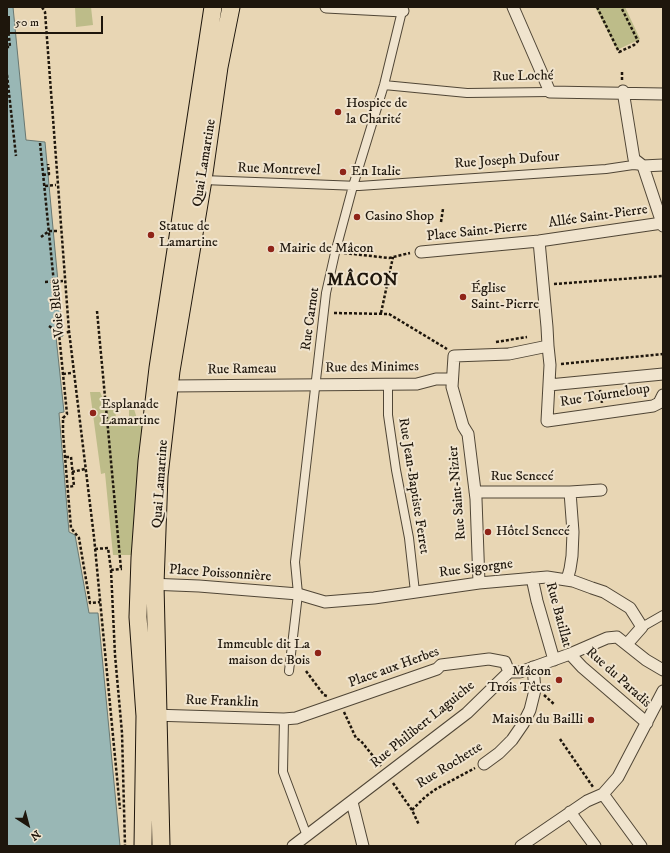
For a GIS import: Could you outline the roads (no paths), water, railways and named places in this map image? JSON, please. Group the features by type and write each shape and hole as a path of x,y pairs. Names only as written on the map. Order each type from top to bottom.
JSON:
{"main road":[{"name":"Quai Lamartine","path":"161,846 151,716 144,581 147,461 158,368 213,7"},
{"name":"Quai Lamartine","path":"143,846 151,716 138,617 159,476 169,386 203,180 219,67 231,7"},
{"path":"132,846 135,672 138,617"}],"street":[{"path":"219,67 220,19 222,7"},
{"path":"326,7 403,9"},
{"path":"513,7 550,92"},
{"name":"Rue Carnot","path":"289,671 297,594 295,562 326,293 335,252 353,186 384,85 403,9"},
{"name":"Rue Loché","path":"384,85 467,93 623,92 663,94"},
{"path":"623,92 634,159 643,166 663,224"},
{"name":"Rue Joseph Dufour","path":"353,186 606,169 633,165 663,165"},
{"name":"Rue Montrevel","path":"203,180 353,186"},
{"name":"Allée Saint-Pierre","path":"539,241 663,224"},
{"name":"Place Saint-Pierre","path":"421,252 539,241 548,346"},
{"path":"548,346 550,365 549,386 663,374"},
{"name":"Rue Saint-Nizier","path":"479,583 475,492 468,434 463,426 452,387 453,351 509,354 548,346"},
{"name":"Rue des Minimes","path":"315,384 417,384 436,379 452,379"},
{"name":"Rue Rameau","path":"169,386 315,384"},
{"name":"Rue Jean-Baptiste Ferret","path":"388,384 388,414 409,538 415,592"},
{"name":"Rue Tourneloup","path":"549,386 547,420 653,406 659,403 663,395"},
{"name":"Rue Senecé","path":"475,492 570,492 601,490"},
{"name":"Rue Senecé","path":"567,580 572,556 570,492"},
{"name":"Rue Sigorgne","path":"297,594 325,602 374,598 479,583 547,577 567,580 604,592 630,608 642,627"},
{"name":"Rue Batillat","path":"532,578 554,660"},
{"name":"Place Poissonnière","path":"144,581 297,594"},
{"path":"627,644 642,627 663,615"},
{"path":"509,672 520,672 570,654 607,638 617,636 646,660 663,670"},
{"name":"Rue du Paradis","path":"570,654 647,723"},
{"name":"Place aux Herbes","path":"284,719 296,718 340,703 437,669 441,665 489,659 505,662 509,672"},
{"name":"Rue Rochette","path":"484,764 508,744 523,724 530,710 535,690 533,667"},
{"name":"Rue Philibert Laguiche","path":"293,846 467,713 509,672"},
{"path":"521,846 587,801 600,795 618,777 663,691"},
{"name":"Rue Franklin","path":"151,716 284,719"},
{"path":"284,719 283,772 307,836"},
{"path":"600,795 641,846"},
{"path":"352,802 362,846"},
{"path":"570,812 595,846"}],"water":[{"path":"7,7 13,7 26,140 45,142 63,336 56,337 64,412 59,413 69,532 75,535 89,613 98,613 120,846 7,846"}],"place":[{"name":"Hospice de la Charité","path":"338,112"},
{"name":"En Italie","path":"343,172"},
{"name":"Casino Shop","path":"357,217"},
{"name":"Statue de Lamartine","path":"151,235"},
{"name":"Mairie de Mâcon","path":"271,249"},
{"name":"Église Saint-Pierre","path":"463,297"},
{"name":"Esplanade Lamartine","path":"93,413"},
{"name":"Hôtel Senecé","path":"488,532"},
{"name":"Immeuble dit La maison de Bois","path":"318,653"},
{"name":"Mâcon Trois Têtes","path":"559,680"},
{"name":"Maison du Bailli","path":"591,720"}],"district":[{"name":"MÂCON","path":"363,281"}]}
